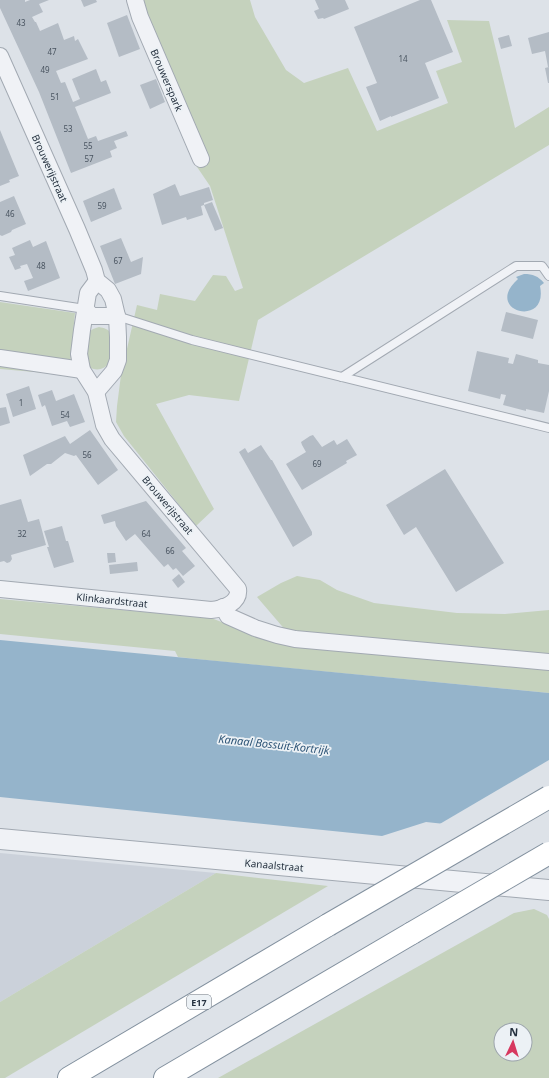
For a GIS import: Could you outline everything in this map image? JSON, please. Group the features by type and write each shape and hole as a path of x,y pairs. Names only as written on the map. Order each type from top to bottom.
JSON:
{"highway":[{"name":"E17","path":"69,1078 549,797"},
{"path":"165,1078 549,853"}],"street":[{"name":"Brouwerspark","path":"135,0 140,17 201,159"},
{"name":"Brouwerijstraat","path":"0,56 77,229 97,281 108,290 113,299 117,316 118,360 114,370 96,392"},
{"name":"Brouwerijstraat","path":"97,281 88,293 85,309 79,354 82,370 96,392 104,425 112,439 238,589 239,594 235,600 223,607"},
{"path":"85,309 92,316 117,316"},
{"path":"0,358 82,370"},
{"name":"Klinkaardstraat","path":"0,589 211,610 223,607"},
{"path":"223,607 228,616 255,628 296,639 549,662"},
{"name":"Kanaalstraat","path":"0,839 549,890"}],"lane":[{"path":"342,377 516,266 542,266 549,276"},
{"path":"0,296 85,309"},
{"path":"117,316 192,340 549,428"}],"shaded area":[{"path":"0,853 216,873 0,1002"}],"green space":[{"path":"141,0 250,0 255,17 286,70 304,83 348,68 377,131 448,103 436,71 462,62 447,20 489,21 515,128 549,107 549,145 258,320 239,401 189,395 156,404 214,509 196,526 124,436 116,422 121,375 137,305 157,310 160,294 195,301 213,275 226,276 235,291 243,288 210,186 193,161 204,149"},
{"path":"0,302 75,313 69,375 0,369"},
{"path":"99,327 106,329 112,334 110,363 102,369 97,370 88,366 84,356 89,332"},
{"path":"297,576 320,580 337,590 374,603 457,613 505,614 549,610 549,658 287,632 257,597 281,583"},
{"path":"0,599 211,618 240,629 549,668 549,693 215,661 178,657 175,651 0,634"},
{"path":"216,873 328,886 5,1078 0,1078 0,1002"},
{"path":"534,909 547,915 549,919 549,1078 218,1078 514,913"}],"water":[{"path":"524,274 535,276 544,283 540,286 540,299 535,308 528,311 519,311 512,307 508,300 509,290 518,279 516,277"},
{"name":"Kanaal Bossuit-Kortrijk","path":"0,640 549,693 549,835 426,822 382,836 0,797"}],"pier":[{"path":"549,760 549,837 438,825"}],"building":[{"path":"0,0 25,0 25,2 30,0 49,0 39,4 43,12 32,17 40,31 58,23 64,40 74,36 75,41 78,39 88,59 56,71 61,83 65,82 73,102 80,99 72,79 96,69 101,82 106,80 111,93 75,107 88,139 96,136 98,141 126,131 128,136 114,141 117,148 110,151 112,157 71,173 39,92 0,8"},
{"path":"81,0 96,0 97,2 84,7"},
{"path":"315,0 345,0 349,9 324,19 318,19 314,11 319,9"},
{"path":"420,0 431,0 453,52 425,63 439,98 380,121 366,87 377,83 354,27"},
{"path":"127,15 140,49 119,57 107,23"},
{"path":"549,32 548,67 545,51 532,54 528,38"},
{"path":"509,35 512,46 501,49 498,38"},
{"path":"549,67 549,83 548,83 545,68"},
{"path":"156,79 165,102 150,109 140,85"},
{"path":"0,130 19,176 0,186"},
{"path":"175,184 180,196 209,187 213,200 204,203 204,205 201,206 203,215 187,220 186,217 162,225 153,194"},
{"path":"114,188 122,209 91,222 83,201"},
{"path":"14,196 26,224 2,236 0,235 0,202"},
{"path":"212,202 223,228 215,231 204,205"},
{"path":"121,238 131,262 143,257 141,274 115,284 100,246"},
{"path":"30,240 33,247 46,241 60,278 28,291 24,281 33,278 27,264 20,266 21,268 15,270 9,257 15,255 12,248"},
{"path":"506,312 538,320 533,339 501,331"},
{"path":"477,351 509,358 508,363 513,364 516,354 538,360 538,363 549,365 549,391 544,413 526,409 526,411 503,405 506,395 501,394 500,399 468,391"},
{"path":"29,386 36,409 13,417 6,394"},
{"path":"52,390 56,401 74,394 85,422 70,427 67,421 52,426 45,405 42,407 38,395"},
{"path":"6,407 10,423 0,426 0,408"},
{"path":"90,430 118,470 98,485 76,455 74,456 65,453 51,464 47,464 30,476 23,455 65,436 70,444"},
{"path":"313,435 322,447 334,440 337,445 347,439 357,455 346,461 347,463 302,490 286,464 306,452 301,442"},
{"path":"261,445 272,460 312,532 312,535 293,547 239,452 245,448 248,453"},
{"path":"445,469 504,563 456,592 416,527 404,535 386,505"},
{"path":"21,499 28,522 39,519 46,545 11,555 12,559 10,562 0,562 0,505"},
{"path":"146,501 186,548 182,551 195,566 183,576 176,568 173,570 168,564 164,567 135,534 126,541 116,526 115,521 104,524 101,515"},
{"path":"62,526 74,562 54,568 47,547 49,547 44,531"},
{"path":"107,553 115,553 116,562 108,563"},
{"path":"137,562 138,571 110,574 109,565"},
{"path":"179,574 185,582 178,588 172,580"}]}
